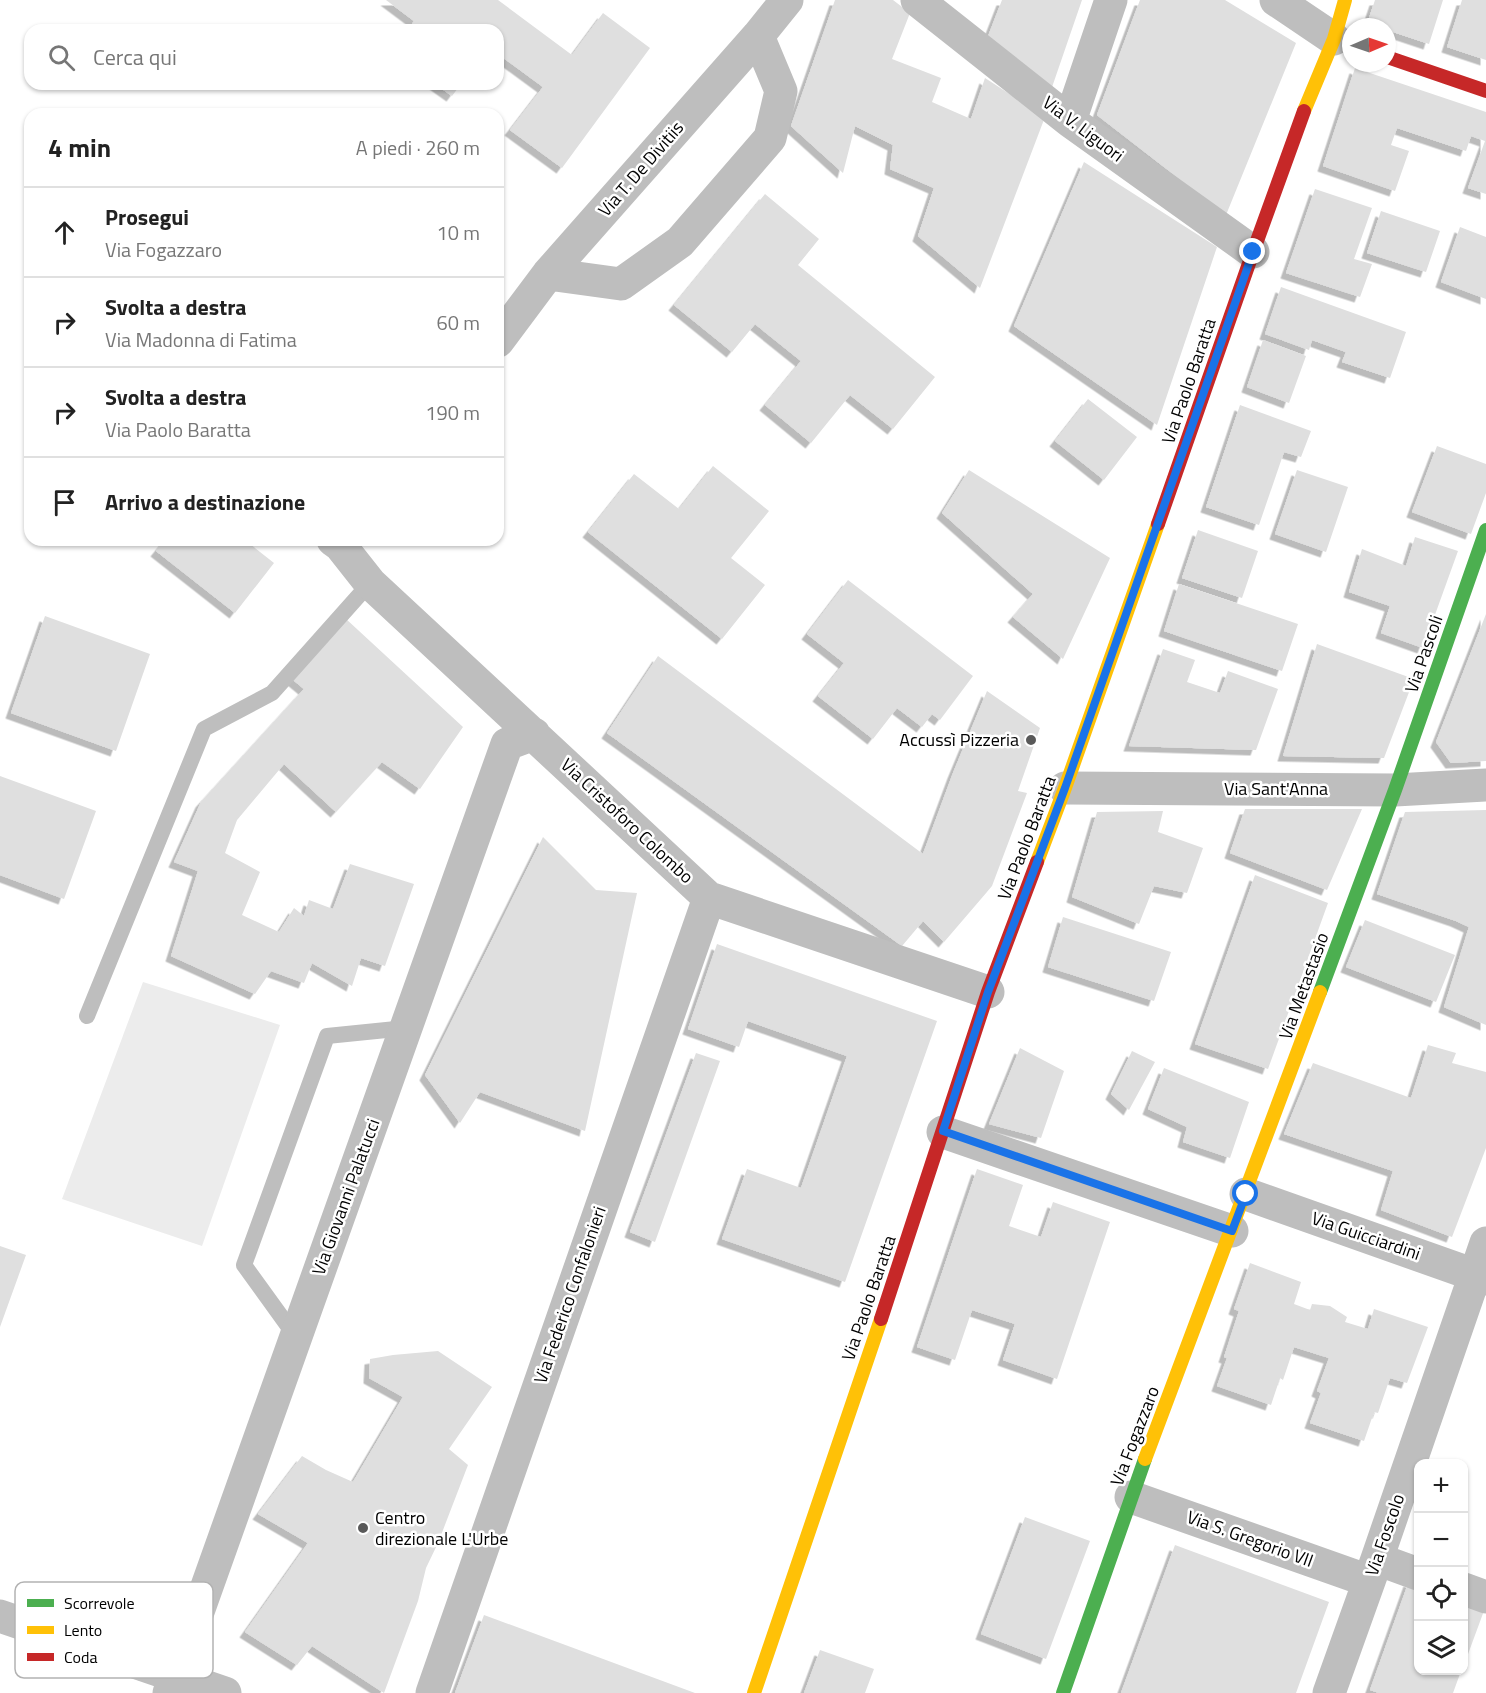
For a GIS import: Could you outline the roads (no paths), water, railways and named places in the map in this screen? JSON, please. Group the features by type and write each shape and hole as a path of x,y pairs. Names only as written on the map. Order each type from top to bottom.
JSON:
{"main road":[{"name":"Via Paolo Baratta","path":"1344,18 1345,0"},
{"name":"Via Paolo Baratta","path":"754,1693 903,1254 988,992 1065,788 1311,93 1342,42"},
{"path":"1396,60 1486,91"},
{"name":"Via Pascoli","path":"1395,790 1486,530"},
{"name":"Via Metastasio","path":"1246,1194 1395,790"},
{"name":"Via Fogazzaro","path":"1063,1693 1222,1227 1246,1194"}],"street":[{"name":"Via T. De Divitiis","path":"504,332 548,274 758,36 787,0"},
{"name":"Via V. Liguori","path":"917,0 1070,121 1253,252"},
{"path":"1070,121 1111,0"},
{"path":"1276,0 1342,42"},
{"path":"548,274 621,284 680,242 770,138 781,91 758,36"},
{"name":"Via Cristoforo Colombo","path":"342,546 370,583 709,898 988,992"},
{"name":"Via Giovanni Palatucci","path":"209,1582 507,744 534,734"},
{"name":"Via Sant'Anna","path":"1065,788 1395,790 1486,785"},
{"name":"Via Federico Confalonieri","path":"432,1693 709,898"},
{"path":"943,1131 1222,1227"},
{"name":"Via Guicciardini","path":"1246,1194 1480,1277"},
{"name":"Via Foscolo","path":"1329,1693 1480,1277 1486,1243"},
{"name":"Via S. Gregorio VII","path":"1131,1497 1373,1570 1414,1574"},
{"path":"1468,1590 1486,1597"},
{"path":"0,1616 15,1622"},
{"path":"155,1678 172,1685 225,1693"}],"lane":[{"path":"87,1016 204,729 272,693 370,583"},
{"path":"296,1337 244,1265 327,1036 406,1028"}],"place":[{"name":"Accussì Pizzeria","path":"1031,740"},
{"name":"Centro direzionale L'Urbe","path":"363,1528"}]}
